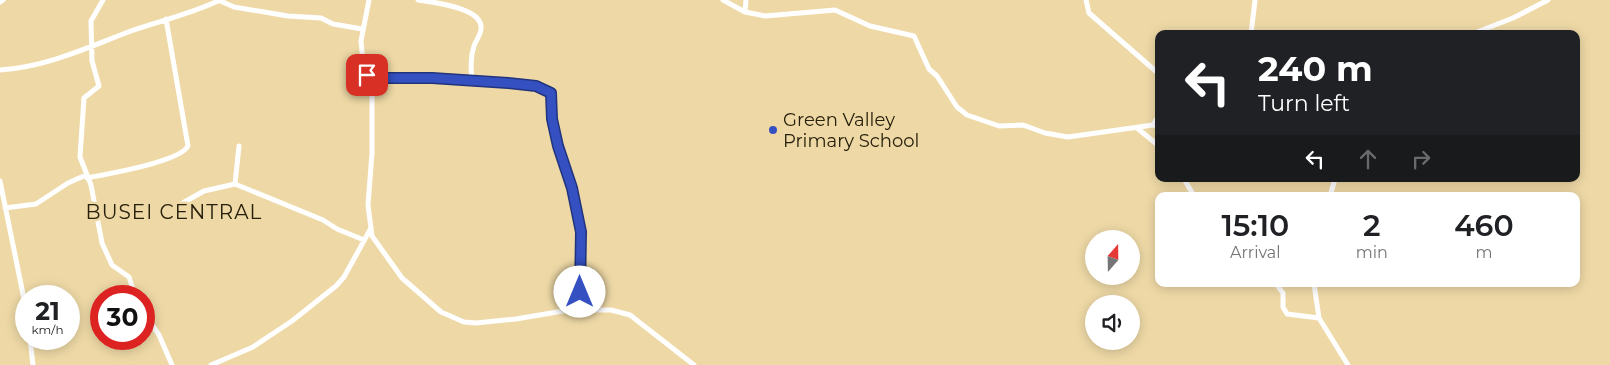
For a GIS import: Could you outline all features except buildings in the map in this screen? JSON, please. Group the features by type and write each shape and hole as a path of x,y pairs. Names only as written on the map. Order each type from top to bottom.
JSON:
{"street":[{"path":"103,0 91,21 92,61 99,82 98,87 84,98 80,157 87,176 102,243 112,265 129,278 131,285"},
{"path":"0,70 34,66 92,47 166,19 203,8 218,0 234,7 288,16 321,18 333,24 362,30"},
{"path":"369,0 362,30 364,62 372,91 372,153 368,205 372,236 402,278 429,304 454,319 476,323 583,310 611,310 630,315 694,365"},
{"path":"418,0 466,10 477,16 481,21 481,28 471,61 472,81"},
{"path":"723,0 745,12 765,16 835,10 870,26 914,36 929,69 961,112 990,123 1006,126 1022,125 1045,134 1076,137 1110,130 1155,126"},
{"path":"745,12 746,0"},
{"path":"1086,0 1089,13 1155,71"},
{"path":"1252,30 1256,0"},
{"path":"1482,30 1513,18 1548,0"},
{"path":"5,208 36,204 68,183 87,176 145,166 186,151 188,146 166,19"},
{"path":"367,75 384,78 432,78 536,86 551,93 552,119 557,142 572,188 581,232 580,292 583,310"},
{"path":"1138,128 1155,143"},
{"path":"235,184 239,146"},
{"path":"0,181 21,285"},
{"path":"179,205 204,191 235,184 364,240"},
{"path":"211,365 253,347 292,321 336,286 344,277 371,228"},
{"path":"1278,287 1283,293 1283,307 1287,314 1319,318"},
{"path":"1314,287 1319,318 1348,365"},
{"path":"155,330 172,365"},
{"path":"31,350 33,365"}],"place":[{"name":"Green Valley Primary School","path":"773,130"}],"district":[{"name":"BUSEI CENTRAL","path":"174,212"}],"route":[{"path":"367,75 384,78 432,78 508,83 536,86 551,93 552,119 561,158 572,188 581,232 579,254 580,292"}]}
